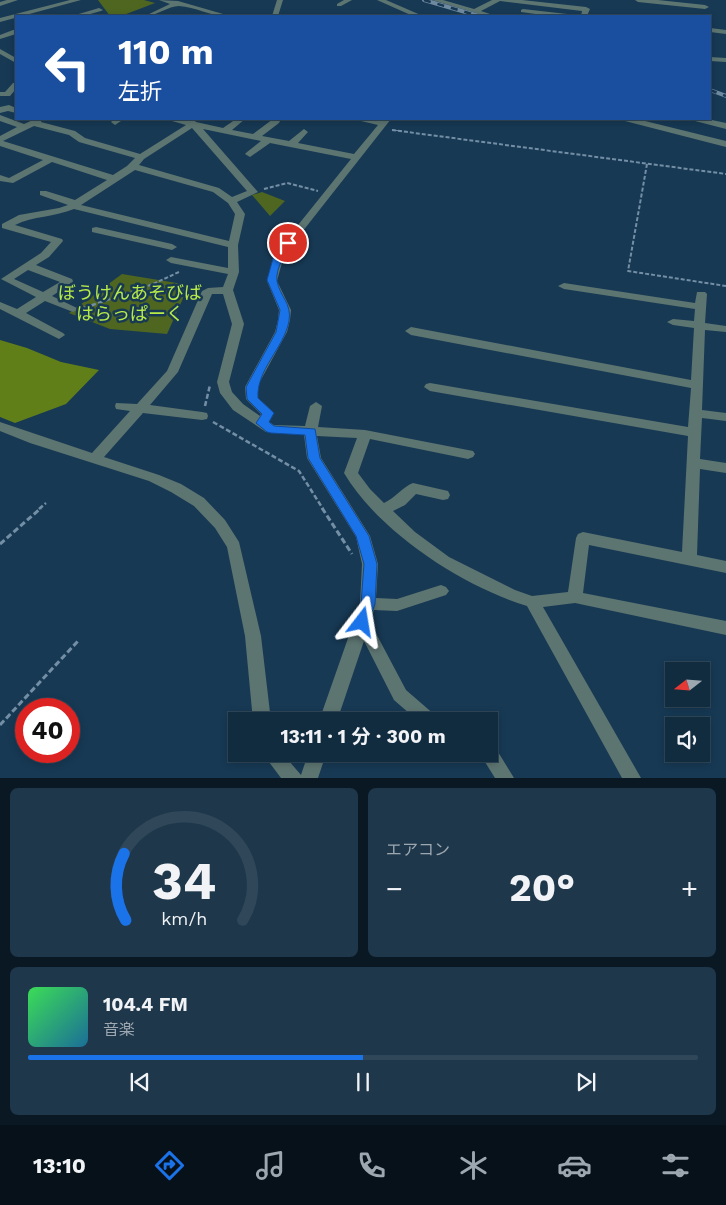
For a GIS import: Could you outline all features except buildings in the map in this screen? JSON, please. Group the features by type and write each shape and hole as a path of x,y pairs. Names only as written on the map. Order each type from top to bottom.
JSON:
{"street":[{"path":"0,4 16,0"},
{"path":"20,15 78,0"},
{"path":"162,0 179,2 211,15"},
{"path":"275,15 280,0"},
{"path":"339,5 348,0"},
{"path":"380,0 417,15"},
{"path":"435,0 489,15"},
{"path":"475,11 498,0"},
{"path":"503,0 586,9 584,15"},
{"path":"638,0 692,3 705,6"},
{"path":"150,15 179,2"},
{"path":"80,15 100,10"},
{"path":"523,11 559,15"},
{"path":"0,20 15,16"},
{"path":"711,30 726,32"},
{"path":"0,37 15,32"},
{"path":"0,51 15,60"},
{"path":"711,58 726,60"},
{"path":"0,94 7,94 15,86"},
{"path":"0,110 9,108 15,110"},
{"path":"0,118 32,123 72,133 82,140 141,156"},
{"path":"224,131 240,120"},
{"path":"262,423 268,413 252,399 251,387 281,332 285,310 272,280 274,266 279,255 383,124 368,120"},
{"path":"632,120 726,144"},
{"path":"702,120 726,126"},
{"path":"191,121 255,138 356,157"},
{"path":"3,281 45,255 58,241 6,226 5,221 62,210 74,205 115,179 132,166 141,156 191,121"},
{"path":"191,121 253,192 231,201"},
{"path":"255,138 276,121"},
{"path":"0,139 32,123"},
{"path":"291,144 304,132"},
{"path":"250,154 268,140"},
{"path":"0,143 115,179"},
{"path":"0,178 10,182 51,159"},
{"path":"132,166 216,190 231,201 240,214 233,245 234,272 227,290 238,324 223,382 226,393 238,407 271,429 365,434 468,454"},
{"path":"43,193 74,205 233,245"},
{"path":"126,237 142,222"},
{"path":"96,230 172,247"},
{"path":"171,260 234,272"},
{"path":"18,313 68,281 28,266"},
{"path":"3,281 72,309"},
{"path":"564,286 701,300 688,560"},
{"path":"95,459 172,372 208,291 227,290"},
{"path":"0,305 59,335"},
{"path":"673,322 726,329"},
{"path":"411,331 697,385"},
{"path":"430,388 695,432"},
{"path":"121,406 202,416"},
{"path":"316,406 310,432 314,458 363,536 370,564 368,604 331,712"},
{"path":"695,413 726,417"},
{"path":"0,426 35,440 154,478 176,488 199,502 220,524 234,546 253,636 261,712"},
{"path":"365,434 351,474 365,493 382,510 410,536 444,561 510,595 532,602 575,598 726,628"},
{"path":"693,463 726,468"},
{"path":"382,510 400,500 413,488 443,495"},
{"path":"575,598 583,538 726,567"},
{"path":"368,604 397,605 442,591"},
{"path":"532,602 632,778"},
{"path":"362,622 400,695 420,712"},
{"path":"279,762 293,778"},
{"path":"309,778 314,762"},
{"path":"494,762 505,778"}],"path":[{"path":"383,124 647,164 726,174"},
{"path":"647,164 628,271 726,286"},
{"path":"253,192 274,187 280,182 328,194"},
{"path":"72,309 99,304 153,284 194,264"},
{"path":"211,379 202,416 298,471 352,555"},
{"path":"0,544 46,503"},
{"path":"0,726 78,641"}],"green space":[{"path":"98,0 144,0 155,3 124,15 109,15"},
{"path":"262,192 285,201 270,216 252,195"},
{"name":"ぼうけんあそびば はらっぱーく","path":"122,274 189,285 167,334 110,329 69,313"},
{"path":"0,340 27,348 61,362 99,370 66,404 15,423 0,417"}],"railway":[{"path":"424,0 476,15"},
{"path":"711,90 726,96"}],"route":[{"path":"288,243 274,266 272,280 285,310 284,320 281,332 251,387 252,399 268,413 262,423 271,429 310,432 314,458 363,536 370,564 368,604 362,622"}]}
